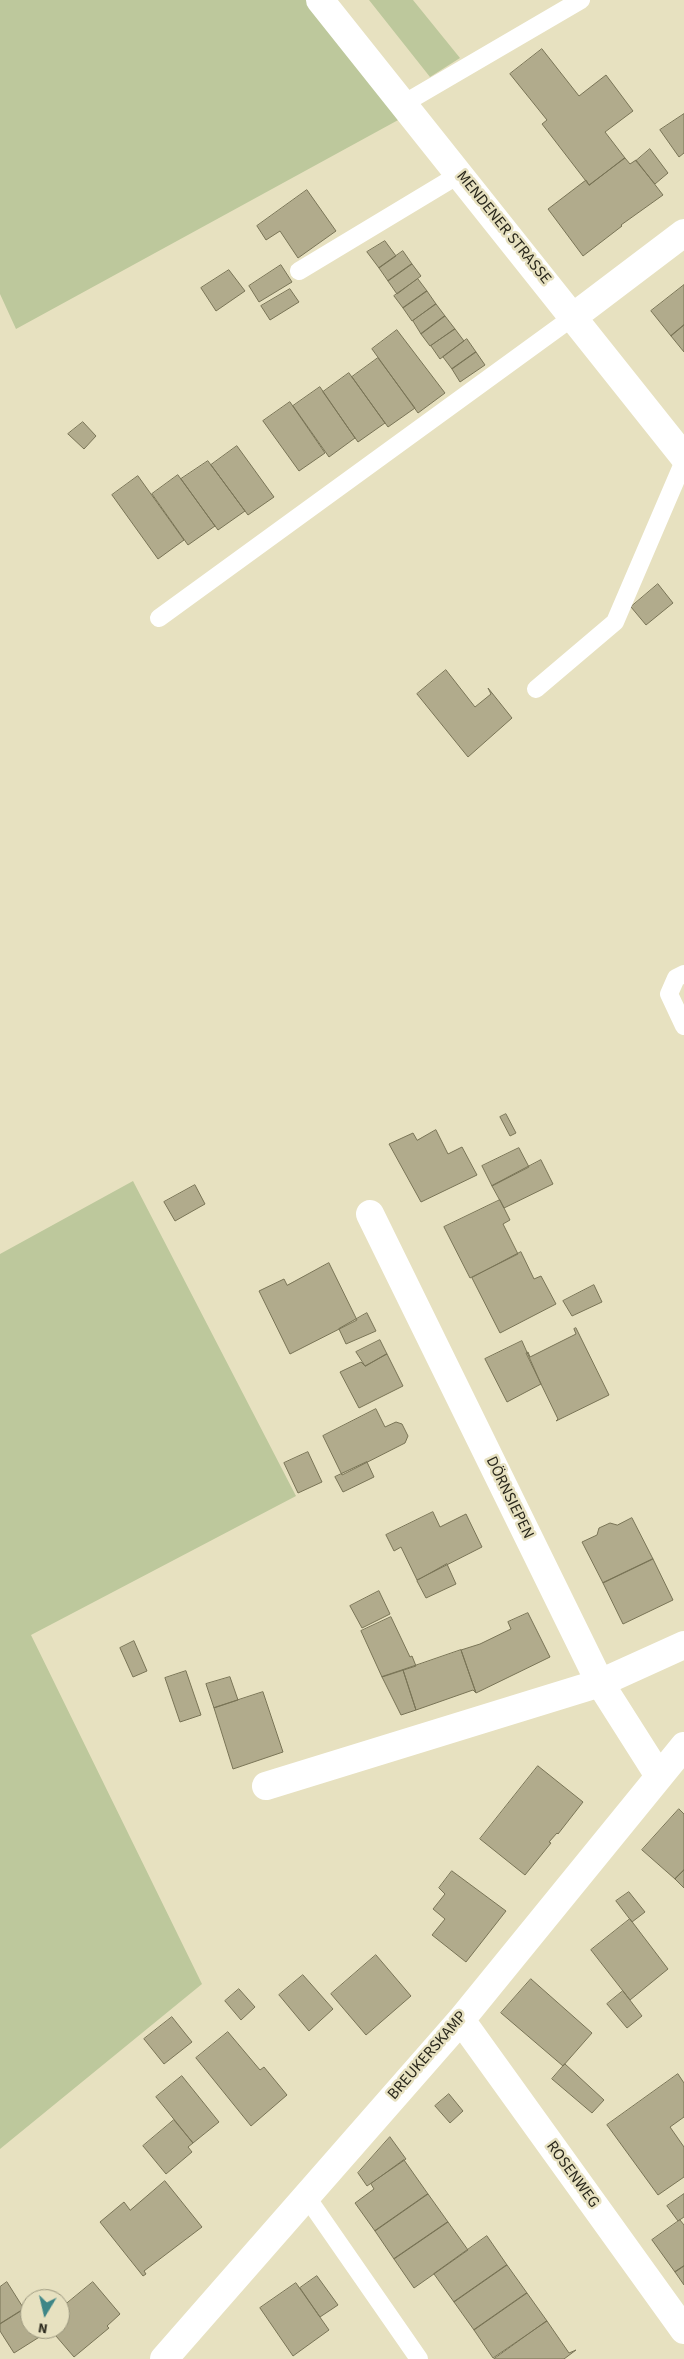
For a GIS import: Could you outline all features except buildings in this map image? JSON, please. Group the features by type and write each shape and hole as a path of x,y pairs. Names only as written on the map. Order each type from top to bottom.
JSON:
{"street":[{"name":"MENDENER STRASSE","path":"320,0 573,316 684,459"},
{"path":"573,316 684,232"},
{"name":"DÖRNSIEPEN","path":"370,1214 600,1683 659,1776"},
{"path":"266,1786 600,1683 684,1645"},
{"name":"BREUKERSKAMP","path":"164,2359 461,2020 684,1746"},
{"name":"ROSENWEG","path":"461,2020 684,2330"}],"lane":[{"path":"403,104 581,0"},
{"path":"299,271 460,174"},
{"path":"159,618 573,316"},
{"path":"536,689 615,622 684,459"},
{"path":"684,974 676,978 670,994 684,1026"},
{"path":"306,2196 419,2359"}],"green space":[{"path":"0,0 320,0 411,113 16,329 0,294"},
{"path":"369,0 413,0 460,58 430,77"},
{"path":"133,1181 296,1496 31,1635 202,1984 0,2149 0,1254"}]}
